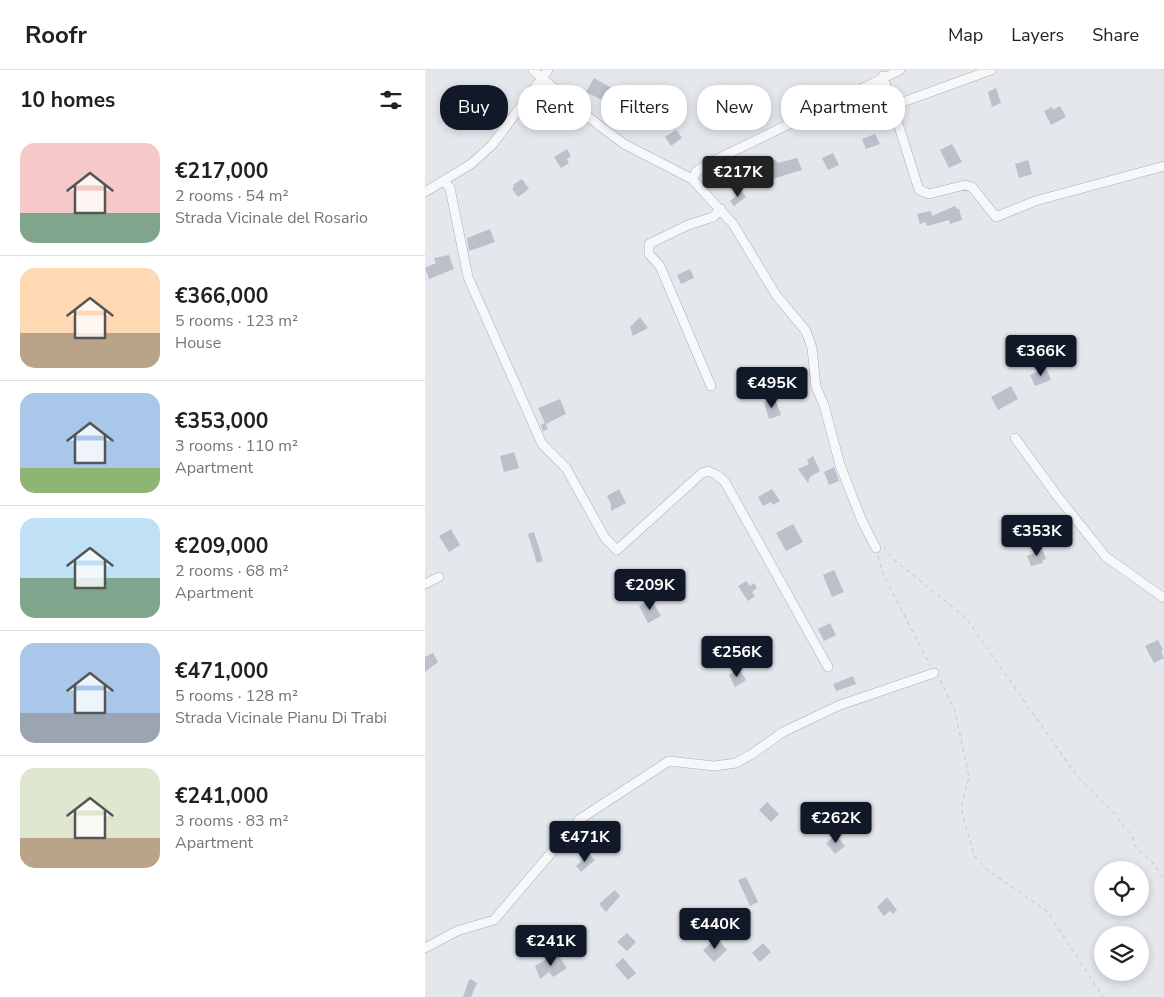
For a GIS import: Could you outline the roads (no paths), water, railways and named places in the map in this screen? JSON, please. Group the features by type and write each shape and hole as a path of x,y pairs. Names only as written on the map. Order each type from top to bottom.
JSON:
{"street":[{"path":"533,70 624,144 692,179 733,224 776,295 806,331 812,348 815,387 824,405 840,465 862,521 878,544"},
{"path":"425,192 471,164 492,145 548,70"},
{"path":"692,179 696,172 707,164 883,76 900,70"},
{"path":"905,101 991,70"},
{"path":"883,76 886,85"},
{"path":"900,130 919,190 929,194 965,185 972,187 996,218 1035,200 1164,166"},
{"path":"445,181 450,188 468,277 542,444 566,468 605,538 617,550 702,474 708,471 717,475 725,482 828,667"},
{"path":"711,386 660,266 649,254 649,244 688,225 713,217 721,209"},
{"path":"1015,438 1058,497 1106,557 1164,598"},
{"path":"425,584 439,577"},
{"path":"425,948 457,932 494,920 579,819 669,761 714,766 736,763 783,732 840,705 934,673"}]}
